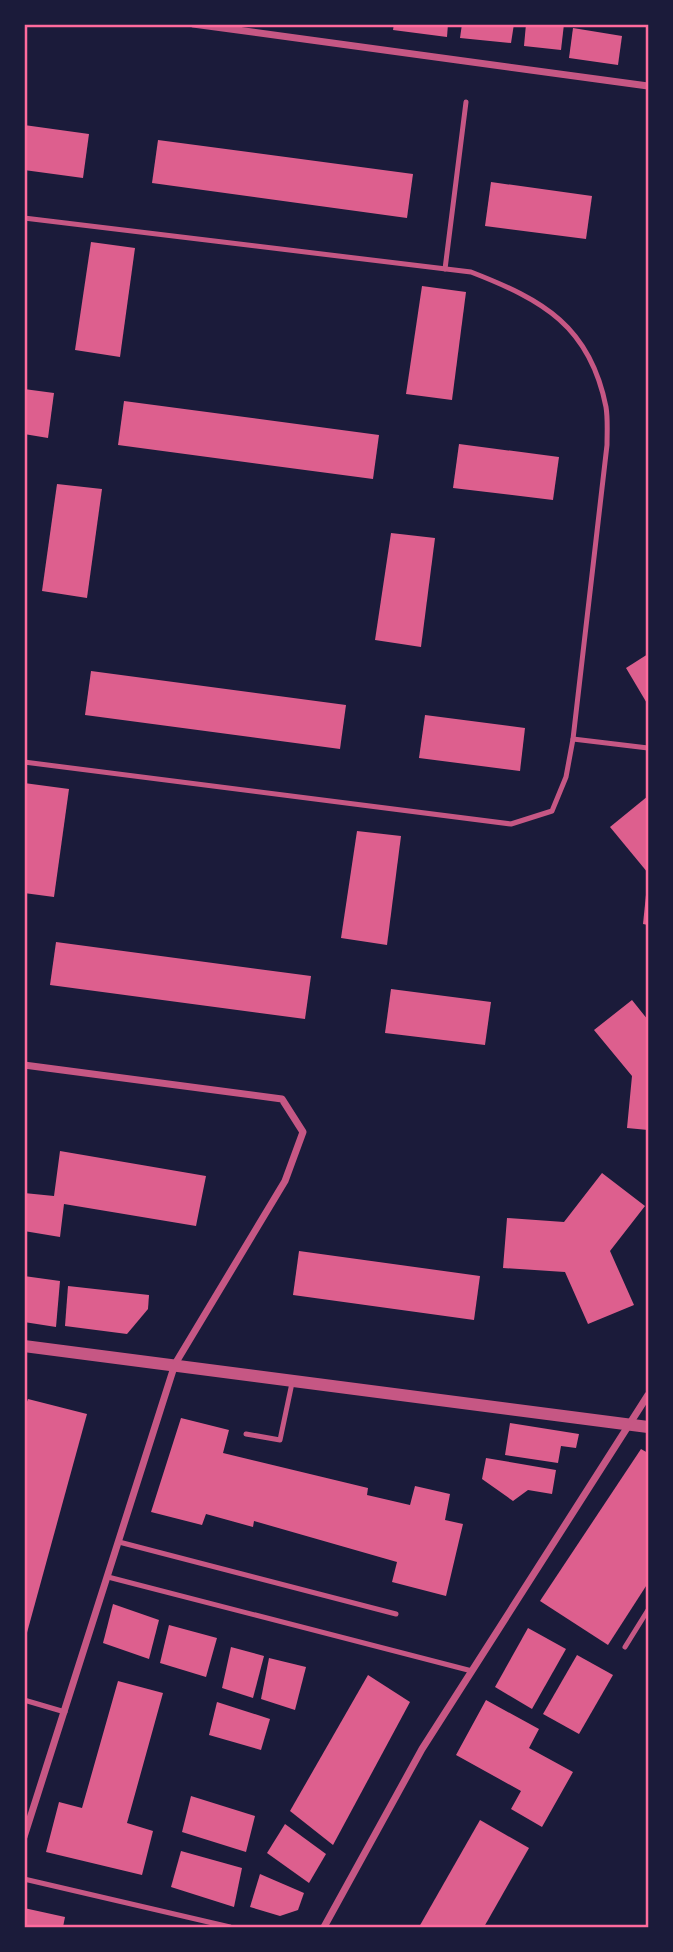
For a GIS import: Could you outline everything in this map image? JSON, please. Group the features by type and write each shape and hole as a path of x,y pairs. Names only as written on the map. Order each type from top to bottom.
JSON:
{"street":[{"path":"193,24 649,86"},
{"path":"24,1065 282,1099 303,1132 285,1181 176,1364 24,1837"},
{"path":"24,1346 649,1427"},
{"path":"324,1927 422,1749 649,1395"}],"lane":[{"path":"445,269 466,102"},
{"path":"24,218 471,272 516,289 539,302 568,326 589,357 606,407 607,445 573,739 566,776 552,811 511,824 24,762"},
{"path":"573,739 649,748"},
{"path":"246,1434 280,1440 293,1380"},
{"path":"119,1542 396,1615"},
{"path":"108,1577 472,1671"},
{"path":"625,1647 649,1610"},
{"path":"24,1700 65,1712"},
{"path":"24,1879 230,1927"}],"building":[{"path":"394,24 448,24 447,37 393,30"},
{"path":"462,24 514,24 511,43 460,38"},
{"path":"526,24 564,24 561,50 524,46"},
{"path":"573,28 622,36 618,65 569,58"},
{"path":"24,125 89,134 83,178 24,170"},
{"path":"158,140 413,174 407,218 152,183"},
{"path":"491,182 592,196 586,239 485,226"},
{"path":"91,242 135,248 120,357 75,350"},
{"path":"422,286 466,292 452,400 406,394"},
{"path":"24,389 54,393 48,438 24,434"},
{"path":"124,401 379,435 373,479 118,445"},
{"path":"459,444 559,457 553,500 453,488"},
{"path":"57,484 102,489 87,598 42,591"},
{"path":"391,533 435,538 421,647 375,640"},
{"path":"648,654 648,705 626,668"},
{"path":"91,671 346,705 340,749 85,715"},
{"path":"425,715 525,728 520,771 419,758"},
{"path":"24,783 69,789 54,897 24,893"},
{"path":"648,796 648,873 610,827"},
{"path":"357,831 401,836 387,945 341,938"},
{"path":"648,885 648,925 643,924"},
{"path":"56,942 311,976 305,1019 50,985"},
{"path":"391,989 491,1002 485,1045 385,1033"},
{"path":"632,1000 648,1020 648,1130 627,1128 632,1076 594,1030"},
{"path":"60,1151 206,1176 196,1226 64,1204 60,1237 24,1231 24,1193 54,1196"},
{"path":"602,1173 645,1206 610,1251 634,1305 588,1324 565,1272 503,1268 507,1218 564,1222"},
{"path":"299,1251 480,1276 474,1320 293,1295"},
{"path":"24,1276 60,1281 56,1327 24,1322"},
{"path":"68,1286 149,1295 148,1309 127,1334 65,1326"},
{"path":"28,1399 87,1414 25,1640 24,1410"},
{"path":"181,1418 229,1430 223,1453 368,1488 367,1495 410,1505 415,1486 450,1494 445,1520 463,1524 446,1596 392,1582 397,1562 254,1521 253,1527 206,1514 202,1525 151,1512"},
{"path":"510,1423 579,1434 576,1448 561,1446 558,1463 505,1455"},
{"path":"641,1449 648,1453 648,1583 608,1645 540,1601"},
{"path":"486,1458 556,1470 552,1494 528,1490 513,1501 482,1479"},
{"path":"113,1604 159,1620 149,1659 103,1643"},
{"path":"169,1625 217,1638 206,1677 160,1663"},
{"path":"528,1628 566,1649 532,1709 495,1687"},
{"path":"231,1647 264,1656 253,1698 222,1688"},
{"path":"577,1655 613,1675 579,1734 543,1714"},
{"path":"269,1658 306,1667 295,1710 261,1699"},
{"path":"368,1675 410,1702 333,1845 290,1811"},
{"path":"118,1681 163,1693 127,1823 153,1831 142,1875 46,1852 59,1802 82,1808"},
{"path":"486,1700 539,1729 529,1748 573,1772 542,1827 511,1809 521,1791 456,1755"},
{"path":"217,1702 270,1719 261,1750 209,1735"},
{"path":"191,1796 255,1816 246,1852 182,1832"},
{"path":"480,1820 529,1848 484,1927 419,1927"},
{"path":"285,1824 326,1854 309,1883 267,1853"},
{"path":"181,1851 242,1868 234,1907 171,1887"},
{"path":"260,1874 304,1893 298,1910 280,1916 250,1907"},
{"path":"24,1908 65,1917 63,1927 24,1927"}]}
